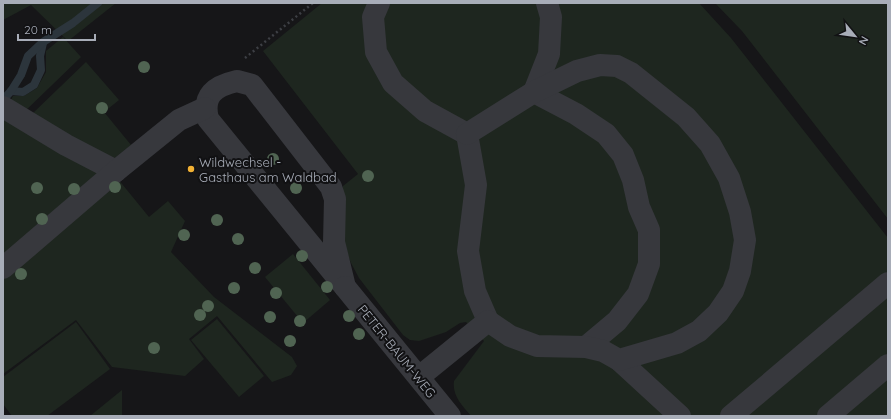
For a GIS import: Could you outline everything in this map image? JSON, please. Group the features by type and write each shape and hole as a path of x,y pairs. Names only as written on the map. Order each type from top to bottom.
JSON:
{"street":[{"path":"379,3 374,17 376,52 393,83 425,111 467,134"},
{"path":"534,92 549,54 551,17 546,3"},
{"path":"467,134 534,92 578,70 600,65 617,66 630,72 686,117 710,144 729,178 740,212 745,240 740,271 733,291 718,313 699,331 677,343 619,360"},
{"path":"3,268 116,171 179,120 205,108 209,96 224,84 238,81"},
{"name":"PETER-BAUM-WEG","path":"238,81 252,85 331,187 335,199 334,242 344,287"},
{"path":"534,92 576,114 606,134 623,155 634,180 639,207 649,230 649,264 638,294 617,321 586,347"},
{"path":"5,108 66,145 116,171"},
{"name":"PETER-BAUM-WEG","path":"205,108 208,119 450,416"},
{"path":"467,134 476,185 468,251 475,291 488,320 510,336 537,346 586,347 603,351 619,360 680,416"},
{"path":"731,416 888,283"},
{"path":"419,377 488,320"},
{"path":"828,416 888,365"}],"path":[{"path":"238,81 237,65 313,3"}],"shaded area":[{"path":"3,3 116,3 68,41 31,5 3,20"},
{"path":"322,3 699,3 731,38 888,238 888,416 471,416 456,396 454,381 484,341 466,322 460,323 446,332 419,341 410,340 403,335 359,278 342,240 343,186 358,174 263,51"},
{"path":"715,3 888,3 888,219 742,31"},
{"path":"63,37 81,57 22,114 8,105 13,96 24,96 37,88 46,72 46,51"},
{"path":"86,62 119,100 104,112 131,145 110,162 31,115"},
{"path":"3,112 101,172 3,260"},
{"path":"118,179 149,217 168,201 185,221 171,252 214,297 292,357 297,366 291,375 272,382 217,316 189,339 204,359 185,376 112,367 76,320 3,374 3,274"},
{"path":"293,254 330,300 303,323 265,277"},
{"path":"217,319 264,376 239,397 191,340"},
{"path":"76,322 110,369 47,416 12,416 3,404 3,377"},
{"path":"122,390 122,416 90,416"}],"waterway":[{"path":"3,100 11,91 21,75 28,56 43,42 73,23 98,3"},
{"path":"11,91 23,92 34,85 41,70 40,56 43,43"}],"place":[{"name":"Wildwechsel - Gasthaus am Waldbad","path":"191,169"}]}
